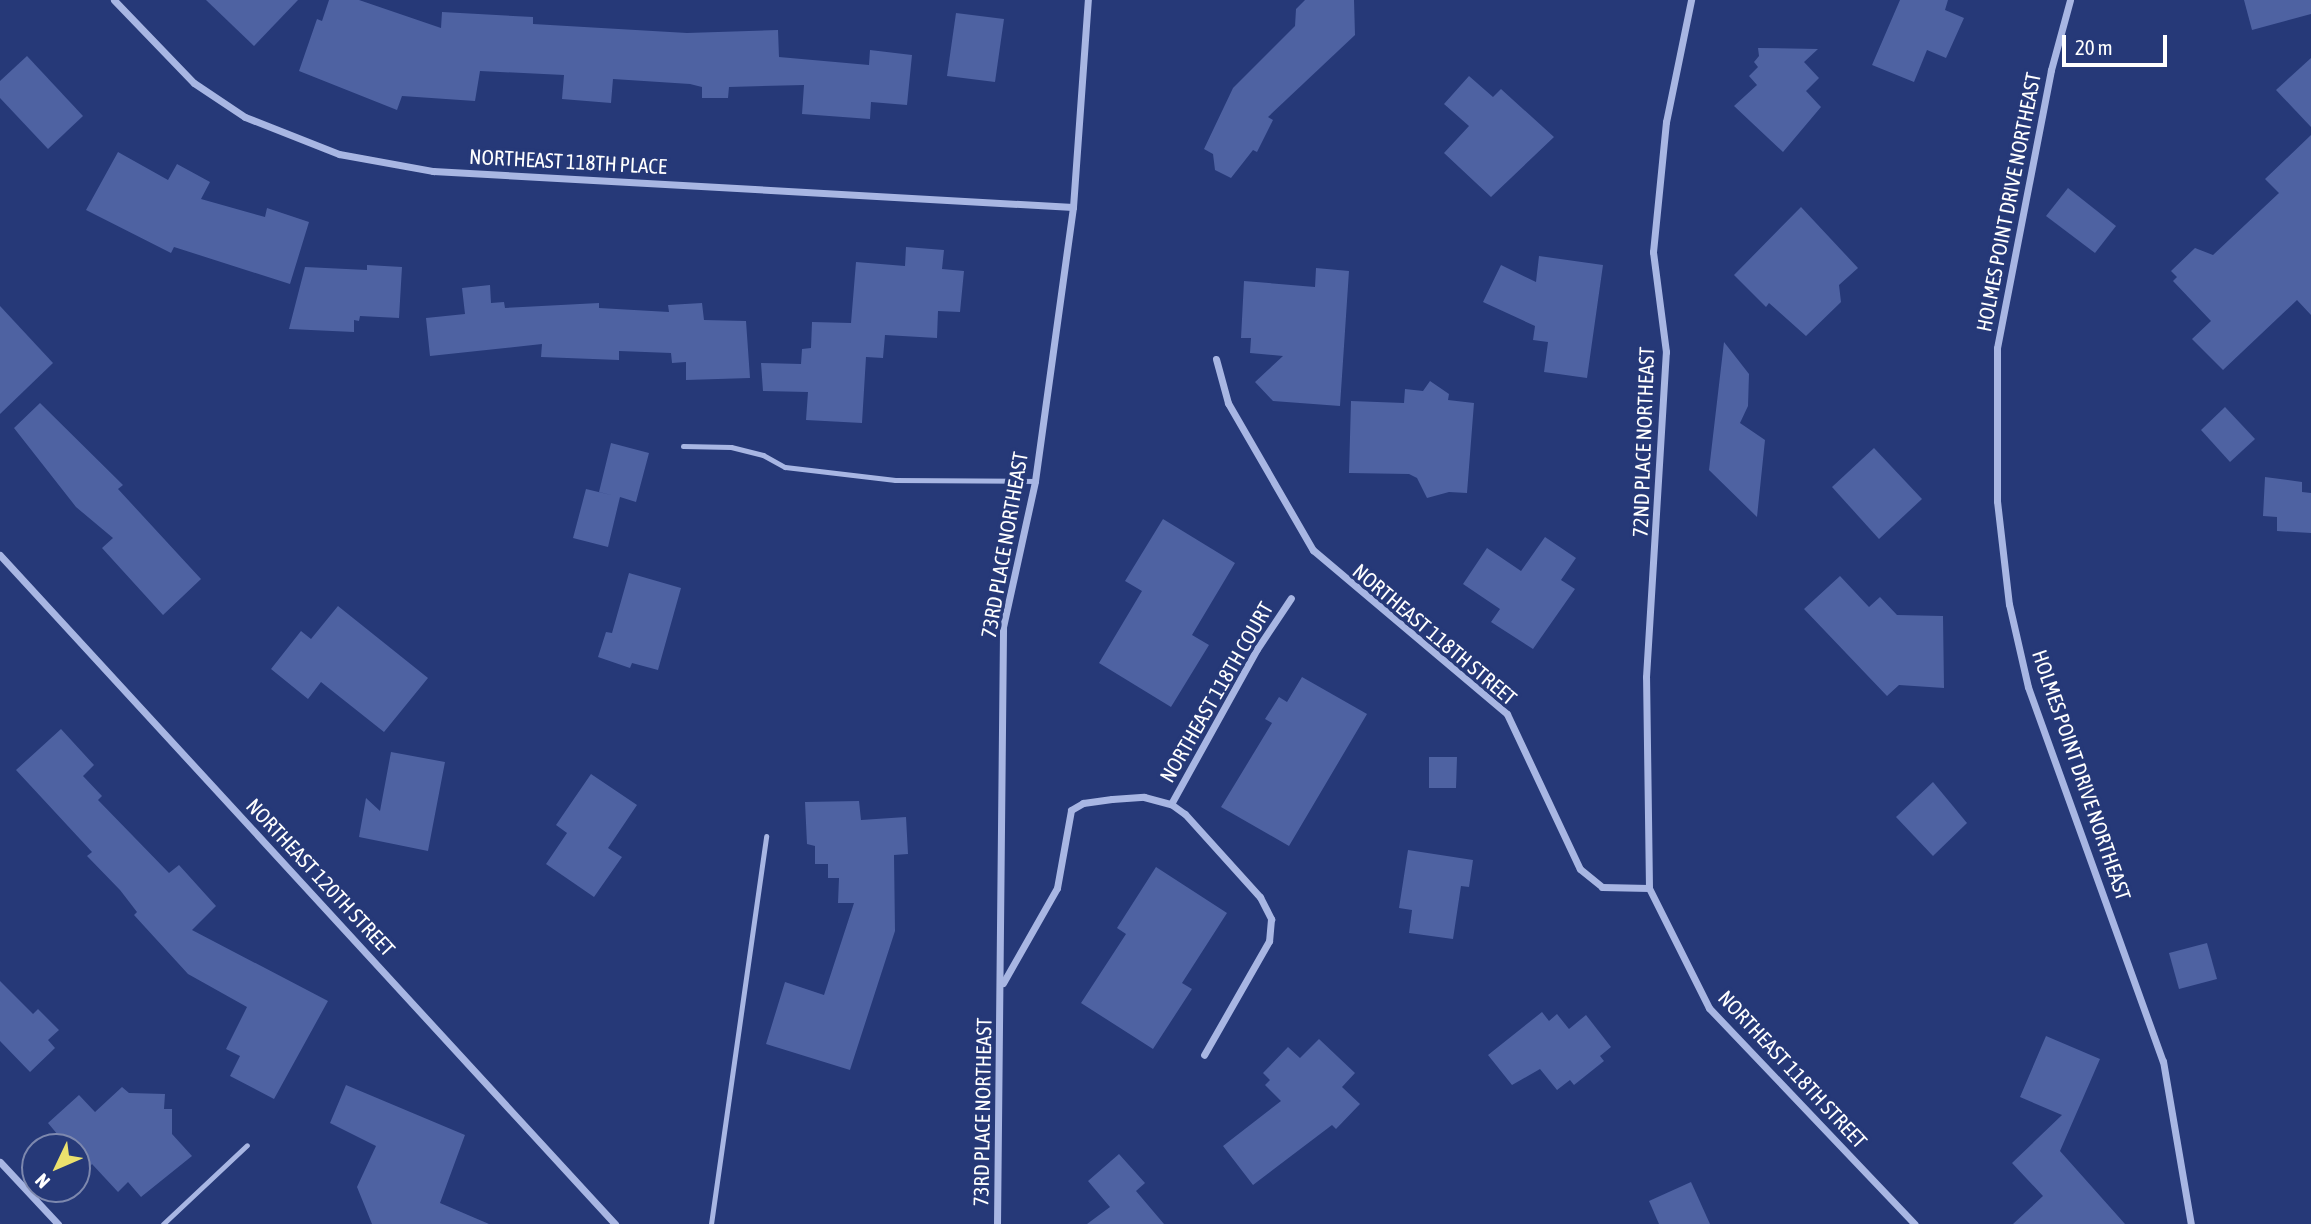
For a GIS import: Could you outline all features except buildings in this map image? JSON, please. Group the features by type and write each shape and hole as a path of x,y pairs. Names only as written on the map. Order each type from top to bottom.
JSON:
{"street":[{"name":"NORTHEAST 118TH PLACE","path":"114,0 194,83 245,117 339,154 433,171 1073,207"},
{"name":"73RD PLACE NORTHEAST","path":"998,1224 1003,984 999,820 1003,627 1035,481 1073,207 1088,0"},
{"name":"72ND PLACE NORTHEAST","path":"1649,888 1646,677 1666,352 1654,252 1667,121 1691,0"},
{"name":"HOLMES POINT DRIVE NORTHEAST","path":"2070,0 2051,70 1997,348 1997,501 2009,604 2028,687 2163,1060 2191,1224"},
{"name":"NORTHEAST 118TH STREET","path":"1216,359 1227,403 1313,550 1507,714 1580,869 1602,887 1649,888 1709,1009 1915,1224"},
{"name":"NORTHEAST 120TH STREET","path":"0,555 615,1224"},
{"name":"NORTHEAST 118TH COURT","path":"1171,804 1257,649 1291,598"},
{"name":"NORTHEAST 118TH COURT","path":"1003,984 1057,888 1071,810 1083,803 1144,797 1171,804 1185,814 1261,897 1271,919 1269,941 1204,1055"},
{"path":"0,1162 58,1224"}],"lane":[{"path":"683,446 731,447 763,455 785,467 895,480 1035,481"},
{"path":"711,1224 766,836"},
{"path":"163,1224 247,1145"}]}
